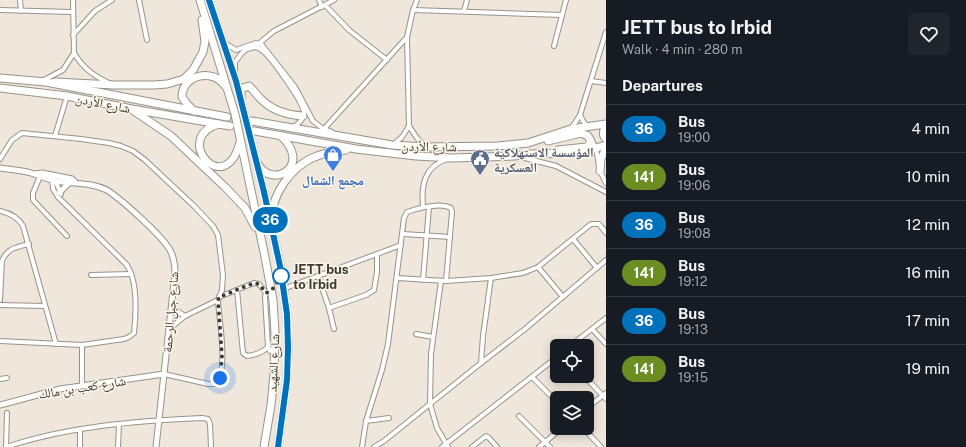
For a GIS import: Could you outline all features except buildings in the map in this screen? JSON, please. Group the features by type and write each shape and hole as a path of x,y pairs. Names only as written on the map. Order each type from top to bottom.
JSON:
{"highway":[{"path":"43,82 114,85 167,84 184,78 193,70 201,58 205,41 199,0"},
{"name":"شارع الشهيد","path":"199,0 235,114 261,239 275,321 275,353 272,400 264,447"},
{"name":"شارع الشهيد","path":"209,0 236,81 264,192 280,266 288,325 288,358 287,380 278,447"},
{"path":"196,112 182,97 184,87 190,81 202,75 214,77 222,81 228,92"},
{"name":"شارع الأردن","path":"0,78 43,82 227,118"},
{"path":"240,99 241,90 249,86 261,100 273,108 284,112 306,116"},
{"name":"شارع الأردن","path":"0,88 68,96 230,126"},
{"path":"132,109 171,136 225,187 247,211 261,239"},
{"name":"شارع الأردن","path":"252,121 392,145 426,146 498,146 528,143 570,129 606,125"},
{"path":"220,124 208,128 201,138 201,154 207,163 219,167 229,163 236,154 240,140"},
{"path":"606,125 603,134 606,139"},
{"name":"شارع الأردن","path":"254,131 354,149 416,156 452,158 578,153 606,147"},
{"path":"528,143 542,143 581,133 588,136 590,142 586,147 530,154"},
{"path":"253,153 259,167 265,173 275,175 284,173 292,163 293,154 290,146 281,136"},
{"path":"600,171 601,159 606,147"},
{"path":"273,233 272,215 276,197 279,189 296,170 312,158 322,154 354,149"}],"street":[{"path":"20,0 21,11"},
{"path":"73,0 72,12 74,53 81,64 88,71 114,85"},
{"path":"73,35 91,15 112,0"},
{"path":"139,0 147,40"},
{"path":"319,0 323,6 349,30 387,60"},
{"path":"236,81 235,67 238,57 247,49 258,45 274,31 334,0"},
{"path":"392,145 402,138 409,126 407,37 413,10 417,0"},
{"path":"464,11 467,0"},
{"path":"554,46 566,0"},
{"path":"0,10 72,12"},
{"path":"413,10 562,15"},
{"path":"570,129 580,115 606,35"},
{"path":"324,129 407,37"},
{"path":"223,42 236,50 253,44 258,45 298,98 306,116 316,125 343,137"},
{"path":"43,82 63,70 74,53"},
{"path":"591,81 606,82"},
{"path":"55,136 68,96"},
{"path":"580,115 588,126"},
{"path":"291,128 298,124 306,116"},
{"path":"409,126 417,138 426,146"},
{"path":"0,159 12,140 22,133 109,143 121,146 133,151 145,160 213,226 218,235 223,275 222,290 218,298 222,356 220,378 217,384 208,384 164,374"},
{"path":"588,136 595,144 600,171 606,183"},
{"path":"514,156 552,165 606,192"},
{"path":"423,208 423,190 428,172 438,163 452,158"},
{"name":"شارع جبل الرحمة","path":"0,168 54,178 72,179 72,182 97,186 107,190 165,243 171,252 175,266 175,273 156,447"},
{"path":"41,175 33,193 33,200 67,236"},
{"path":"0,341 82,345 124,339 129,337 134,332 134,291 131,274 126,264 61,195 54,178"},
{"path":"61,195 72,182"},
{"path":"362,447 366,421 382,370 388,344 405,215 409,211 444,206 451,208 452,212 444,281 430,366 430,404 436,428 445,446 550,363"},
{"path":"423,280 429,207"},
{"path":"0,211 15,217 20,221 29,244 56,344"},
{"path":"397,278 444,281 491,278 522,273 538,267 593,224 599,224 606,233"},
{"path":"403,234 450,237"},
{"path":"573,239 597,268"},
{"path":"0,300 2,261 4,255 12,249 29,244"},
{"path":"283,289 401,245"},
{"path":"329,308 366,295 374,290 377,272 377,255"},
{"path":"374,447 525,329 606,260"},
{"path":"538,267 563,297"},
{"path":"91,275 131,274"},
{"path":"318,276 329,308 334,329"},
{"path":"481,363 491,278"},
{"path":"169,329 185,316 218,298 257,283 269,291 265,298 268,347 270,351 275,353"},
{"path":"237,290 243,353 247,356 256,354 262,352 268,347"},
{"path":"0,305 45,306"},
{"path":"171,307 185,316"},
{"path":"579,339 606,318"},
{"path":"592,329 606,344"},
{"path":"416,334 434,337"},
{"path":"82,345 82,385"},
{"name":"شارع كعب بن مالك","path":"0,405 46,392 82,385 164,374"},
{"path":"532,377 550,395"},
{"path":"0,379 7,378"},
{"path":"591,383 605,396 594,403"},
{"path":"7,413 6,447 35,438 80,429 159,420 208,419 210,424 211,447"},
{"path":"519,416 550,447"},
{"path":"366,421 390,418"},
{"path":"118,447 119,424"},
{"path":"80,429 80,447"},
{"path":"539,447 554,435"},
{"path":"589,435 601,447"},
{"path":"472,447 486,436 497,447"}],"tunnel":[{"path":"227,117 251,121"}],"bus line":[{"name":"36","path":"209,0 236,81 249,138 264,192 280,266 288,325 288,369 278,447"}],"place":[{"name":"مجمع الشمال","path":"333,172"},
{"name":"المؤسسة الاستهلاكية العسكرية","path":"480,176"},
{"name":"JETT bus to Irbid","path":"281,276"}],"route":[{"path":"220,378 222,356 219,297 254,283 259,284 266,293 267,291 272,290 281,276"}]}
